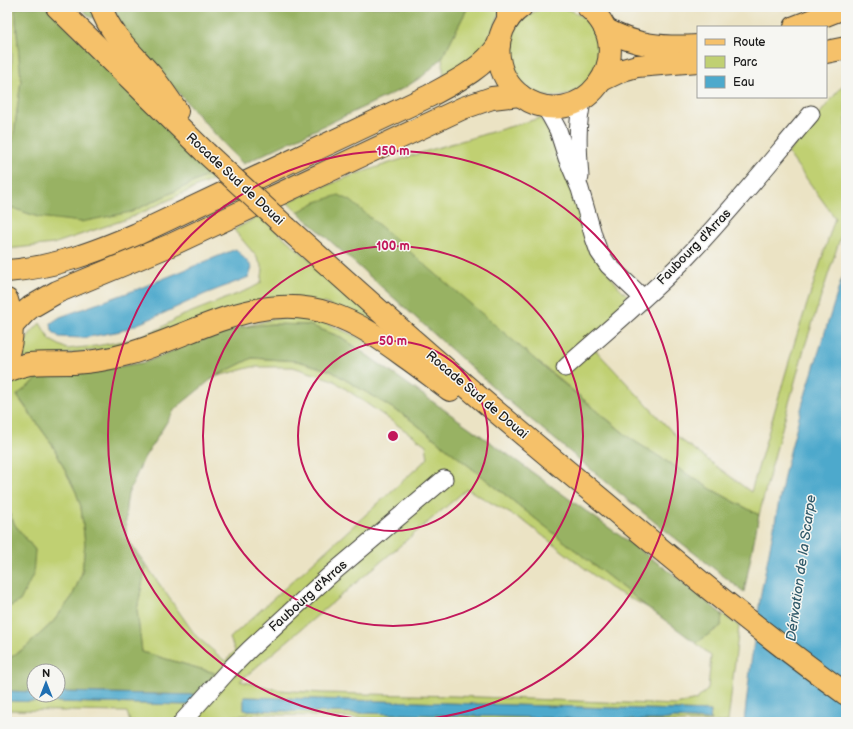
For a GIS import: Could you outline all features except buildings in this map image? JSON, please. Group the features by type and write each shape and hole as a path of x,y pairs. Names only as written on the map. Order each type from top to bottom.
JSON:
{"main road":[{"name":"Rocade Sud de Douai","path":"57,7 428,354 582,484 735,601 769,620 846,677"},
{"name":"Rocade Sud de Douai","path":"73,7 177,110 211,151"},
{"path":"101,7 113,32 159,85 177,110"},
{"path":"798,26 846,7"},
{"path":"512,11 503,30 499,44 498,56 508,83 520,95 529,101 544,106 556,107 567,106 583,99 592,92 602,80 607,70 610,55 609,44 597,15"},
{"path":"597,15 617,35 631,40 654,46 674,48 697,46"},
{"path":"7,271 70,260 92,253 137,234 435,93 482,64 494,52 499,44"},
{"path":"827,52 846,48"},
{"path":"602,80 623,70 637,66 697,61"},
{"path":"12,326 31,307 57,292 115,269 190,236 463,108 492,98 520,95"},
{"name":"Rocade Sud de Douai","path":"291,226 372,292 455,365 638,517 814,671 846,694"},
{"path":"7,300 11,313 12,326 7,356"},
{"path":"7,371 29,364 93,361 127,354 220,320 255,310 275,307 318,310 349,321 370,332 547,462 582,484"}],"street":[{"path":"580,190 578,123 583,99"},
{"path":"544,106 555,123 580,190 594,238 603,259 643,298"},
{"name":"Faubourg d'Arras","path":"565,368 678,266 712,230 811,114"},
{"name":"Faubourg d'Arras","path":"182,722 228,671 329,576 444,479"}],"green space":[{"path":"7,7 22,7 15,9 21,80 14,134 7,156 7,117 11,89 12,55 7,22"},
{"path":"22,7 47,7 213,173 131,212 81,222 38,217 7,206 7,156 14,134 21,80 15,9"},
{"path":"80,7 94,7 96,16 91,18"},
{"path":"112,7 468,7 442,58 423,76 404,88 243,164 127,35"},
{"path":"468,7 501,7 493,33 483,50 444,78 442,58"},
{"path":"554,7 571,11 586,20 595,35 599,52 595,69 586,84 571,93 554,97 537,93 522,84 513,69 509,52 513,35 522,20 537,11"},
{"path":"846,81 846,220 804,349 759,515 711,489 631,439 546,368 316,202 298,212 287,202 353,175 430,150 540,118 551,133 593,254 618,286 632,300 589,343 676,436 751,492 795,341 835,218 788,153"},
{"path":"213,173 218,177 130,218 53,244 7,249 7,206 38,217 131,212"},
{"path":"339,195 351,201 545,368 631,439 711,489 759,515 744,592 657,524 511,403 298,212 316,202"},
{"path":"259,216 411,347 325,303 133,346 20,359 23,347 29,335 40,323 50,340 67,349 130,340 159,329 179,317 250,289 261,283 263,269 256,256 234,230"},
{"path":"305,318 328,324 367,341 359,349 341,337 309,325 272,324 242,327 274,319"},
{"path":"272,324 309,325 341,337 507,454 673,574 722,614 721,626 696,643 647,607 407,417 331,371 298,361 252,358 214,377 175,409 144,458 128,494 126,507 126,538 146,565 137,610 142,652 215,673 197,695 66,692 66,663 26,663 26,692 7,691 7,660 26,647 53,622 72,597 82,573 85,544 81,507 76,492 52,444 17,395 41,376 88,372 146,362 184,346 242,327"},
{"path":"252,358 298,361 331,371 407,417 647,607 610,588 525,522 467,489 240,681 279,690 322,693 454,696 676,705 696,700 708,689 711,656 696,643 721,626 722,614 739,626 728,722 480,722 256,714 224,717 215,722 130,722 127,712 7,710 7,701 26,701 26,703 189,705 215,673 142,652 137,610 146,565 196,636 225,661 235,651 230,638 428,458 426,445 333,380 293,367 252,367 214,377","holes":["244,697 711,711 710,720 675,718 661,720 629,720 244,710"]},
{"path":"41,376 17,396 52,444 76,492 81,507 85,544 82,573 72,597 53,622 26,647 7,660 7,608 20,601 35,550 15,525 7,508 7,388 23,379"},
{"path":"7,508 15,525 35,550 33,575 20,601 7,608"}],"water":[{"path":"236,249 252,267 249,277 205,294 121,331 83,338 59,337 52,331 51,323 60,317 138,289"},
{"name":"Dérivation de la Scarpe","path":"846,265 846,722 744,722 761,593 785,471 803,402"},
{"path":"7,691 26,692 26,701 7,701"},
{"path":"66,692 197,695 189,705 66,702"},
{"path":"244,697 711,711 710,720 675,718 661,720 629,720 244,710"}]}
